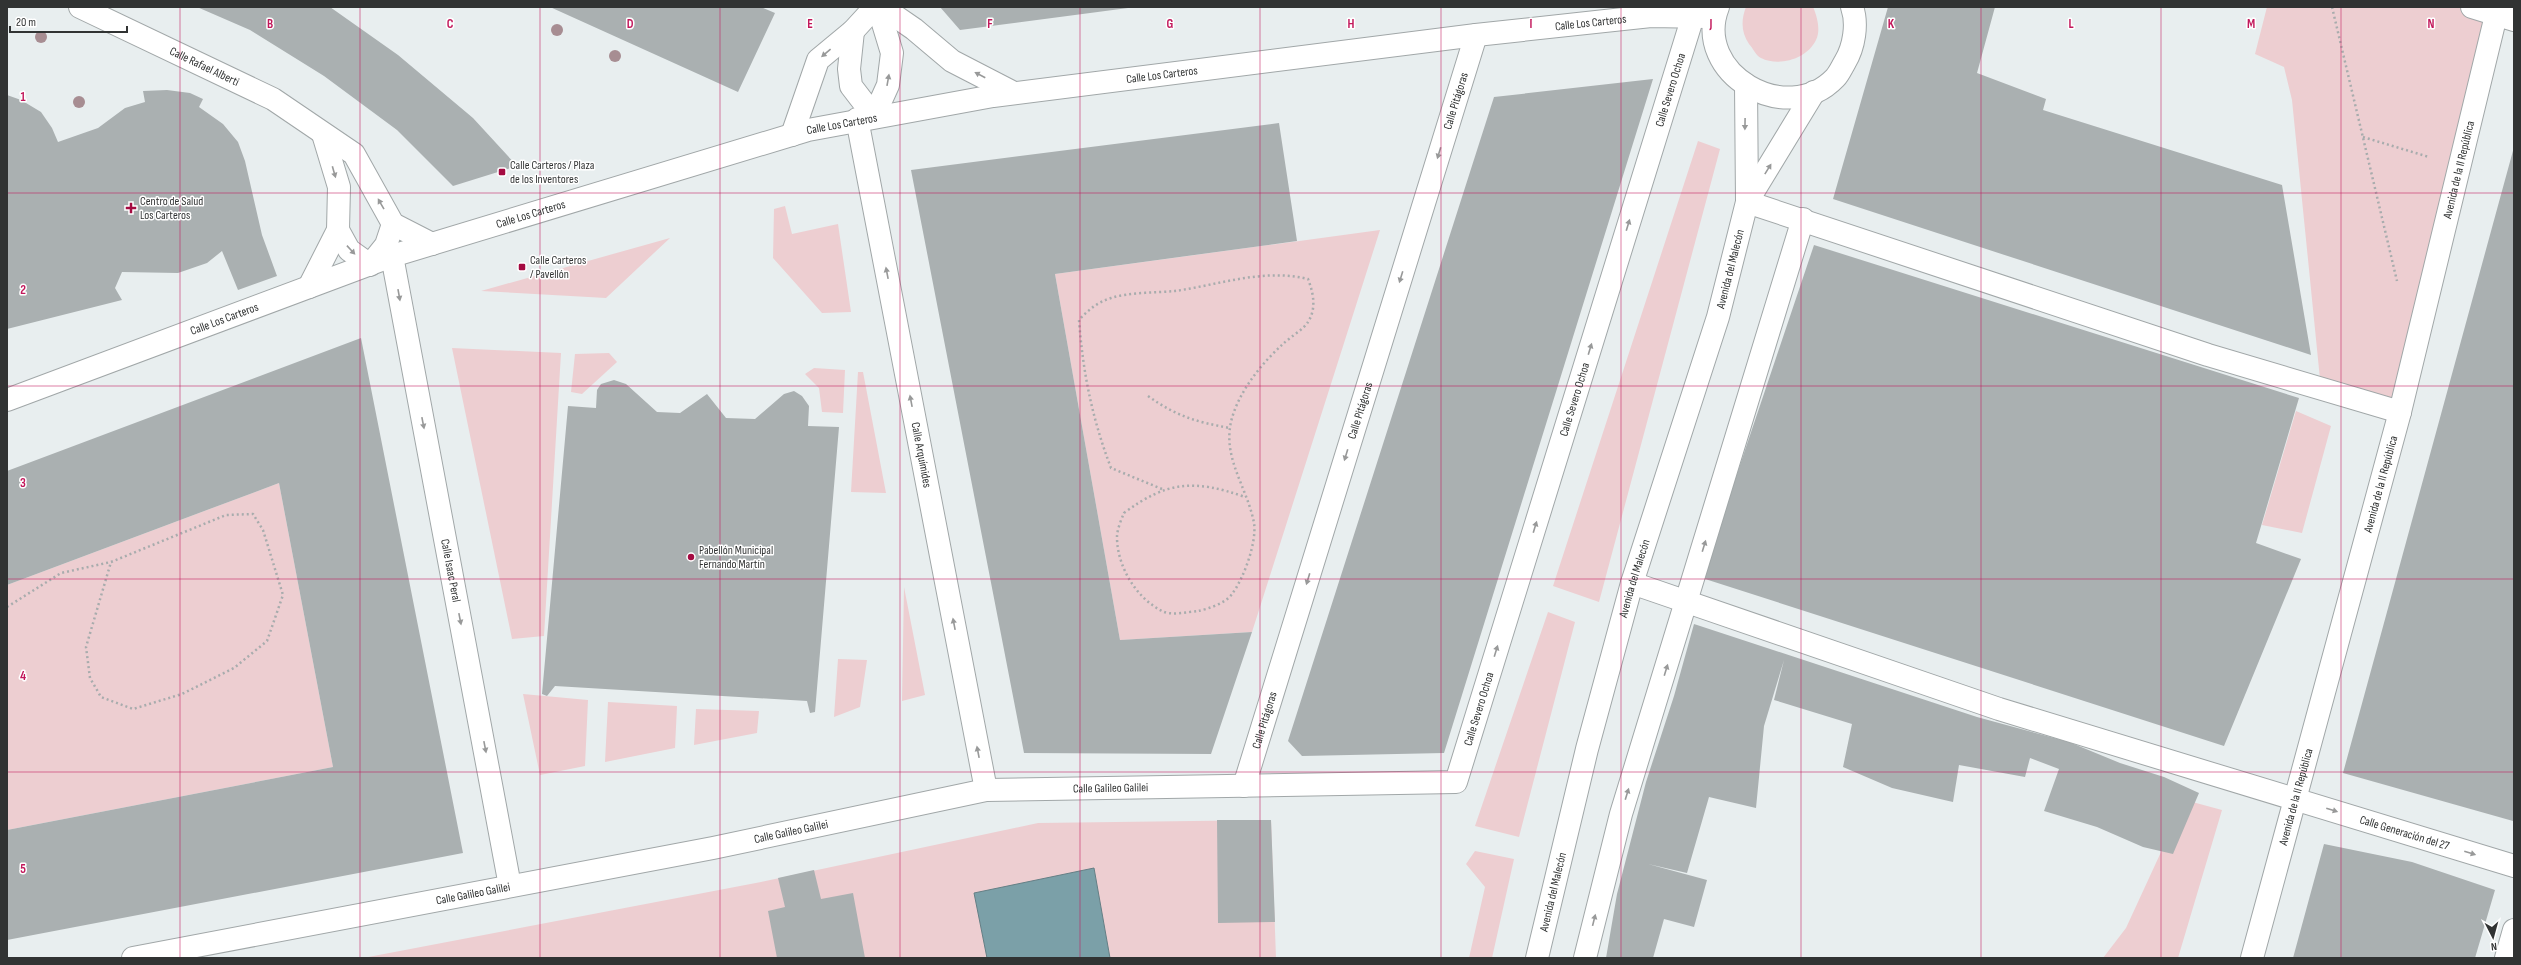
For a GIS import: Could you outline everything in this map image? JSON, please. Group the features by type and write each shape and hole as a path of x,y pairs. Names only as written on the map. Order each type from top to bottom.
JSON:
{"street":[{"name":"Calle Rafael Alberti","path":"80,7 273,99 354,154 393,224"},
{"path":"792,134 818,60 853,31 874,7"},
{"path":"866,118 888,85 892,53 878,7"},
{"path":"882,7 914,29 952,61 1014,94"},
{"path":"2472,7 2503,14"},
{"path":"1716,12 1715,41 1721,60 1736,79 1764,95 1788,98 1814,92 1835,78 1852,51 1856,10"},
{"name":"Calle Los Carteros","path":"7,400 392,256 792,134 866,118 1014,94 1476,35 1651,16 1693,16 1716,12"},
{"name":"Avenida de la II República","path":"2252,958 2400,412 2460,166 2503,14"},
{"name":"Calle Severo Ochoa","path":"1456,782 1693,16"},
{"path":"853,31 849,69 851,86 866,118"},
{"name":"Calle Pitágoras","path":"1244,786 1476,35"},
{"path":"1746,85 1747,202"},
{"path":"1747,202 1814,92"},
{"name":"Calle Arquímides","path":"866,118 986,790"},
{"path":"309,287 338,230 338,187 323,134"},
{"path":"1747,202 2208,355 2400,412"},
{"name":"Avenida del Malecón","path":"1538,958 1587,750 1632,583 1718,317 1747,202"},
{"path":"1585,958 1621,814 1803,220"},
{"path":"338,230 349,250 370,265 386,245 393,224 432,244"},
{"name":"Calle Isaac Peral","path":"392,256 510,886"},
{"name":"Calle Generación del 27","path":"1632,583 1999,709 2514,866"},
{"name":"Calle Galileo Galilei","path":"133,958 713,848 986,790 1456,782"},
{"path":"2506,958 2514,930"}],"path":[{"path":"2332,7 2398,283"},
{"path":"2363,137 2460,166"},
{"path":"1162,489 1111,468 1100,439 1083,368 1079,320 1088,309 1111,298 1198,288 1239,279 1292,275 1308,279 1314,295 1308,322 1258,368 1233,416 1230,428 1229,434 1234,471 1245,497 1254,524 1250,558 1232,595 1207,609 1179,613 1162,611 1135,591 1122,563 1116,536 1124,513 1162,489 1182,485 1219,488 1245,497"},
{"path":"1148,396 1164,407 1194,422 1230,428"},
{"path":"7,607 61,573 111,562 226,516 253,514 263,530 283,594 267,641 234,668 182,694 133,708 102,697 90,678 86,647 111,562"}],"shaded area":[{"path":"1746,7 1813,7 1818,28 1816,40 1812,47 1806,52 1792,60 1776,62 1761,58 1749,44 1744,35 1743,17"},
{"path":"2267,7 2498,7 2400,412 2321,389 2292,100 2284,67 2255,54"},
{"path":"1698,141 1720,149 1599,602 1553,586"},
{"path":"785,206 792,234 838,224 851,312 822,313 773,258 774,209"},
{"path":"1380,230 1252,632 1120,640 1055,274"},
{"path":"670,238 606,298 481,291"},
{"path":"452,348 561,353 544,636 512,639"},
{"path":"609,353 617,362 582,394 571,392 575,354"},
{"path":"814,368 845,370 843,413 822,412 819,388 805,374"},
{"path":"858,372 863,372 886,493 851,492"},
{"path":"2296,411 2331,426 2302,533 2262,525"},
{"path":"279,483 333,767 7,830 7,585"},
{"path":"904,587 925,695 902,701"},
{"path":"1548,612 1575,622 1519,837 1475,826"},
{"path":"838,659 867,660 860,707 834,717"},
{"path":"523,694 588,700 585,766 540,775"},
{"path":"608,702 677,706 675,748 605,762"},
{"path":"696,709 759,711 757,733 694,745"},
{"path":"2185,800 2222,810 2178,958 2103,958 2126,928"},
{"path":"1271,820 1276,958 363,958 761,882 1038,823"},
{"path":"1475,851 1514,859 1492,958 1469,958 1485,887 1466,864"}],"water":[{"path":"1094,868 1110,958 987,958 974,893"}],"building":[{"path":"197,7 330,7 398,55 473,118 517,166 453,186 397,130 324,76 250,30"},
{"path":"550,7 761,7 775,13 738,92"},
{"path":"940,7 1128,7 1128,8 960,30"},
{"path":"1888,7 1995,7 1977,73 2046,99 2043,110 2282,185 2311,355 1833,199"},
{"path":"1653,79 1444,753 1302,756 1288,741 1494,97"},
{"name":"Centro de Salud Los Carteros","path":"167,90 190,93 203,99 199,107 223,124 238,142 245,161 262,235 277,276 238,290 222,251 207,263 178,273 122,272 115,288 122,300 7,329 7,95 21,100 41,112 52,128 58,142 98,128 125,108 145,102 143,91"},
{"path":"1279,123 1297,241 1055,274 1120,640 1252,632 1211,754 1024,753 911,170"},
{"path":"2514,147 2514,817 2513,821 2343,773"},
{"path":"1814,245 2299,398 2256,543 2301,559 2224,746 1702,578"},
{"path":"361,338 463,853 7,940 7,830 333,767 279,483 7,585 7,471"},
{"name":"Pabellón Municipal Fernando Martín","path":"614,380 626,384 657,412 680,413 707,394 726,418 755,419 784,394 794,391 802,396 809,406 808,426 839,427 815,712 810,713 807,701 555,686 547,696 542,694 568,406 596,408 597,390 601,384"},
{"path":"1694,624 1977,717 2069,742 2120,763 2164,777 2199,793 2173,854 2143,847 2097,827 2044,811 2059,769 2030,758 2025,777 1959,765 1953,802 1892,788 1843,767 1852,724 1774,700 1784,660 1764,726 1756,808 1709,797 1687,873 1648,864 1707,880 1694,927 1664,919 1653,958 1606,958 1617,894 1646,782 1674,696"},
{"path":"1217,820 1271,820 1275,922 1218,923"},
{"path":"2324,844 2412,862 2495,890 2475,958 2293,958"},
{"path":"814,870 821,899 853,893 865,958 777,958 768,911 785,907 778,878"}],"place":[{"name":"Calle Carteros / Plaza de los Inventores","path":"502,172"},
{"name":"Centro de Salud Los Carteros","path":"131,208"},
{"name":"Calle Carteros / Pavellón","path":"522,267"},
{"name":"Pabellón Municipal Fernando Martín","path":"691,557"}]}
